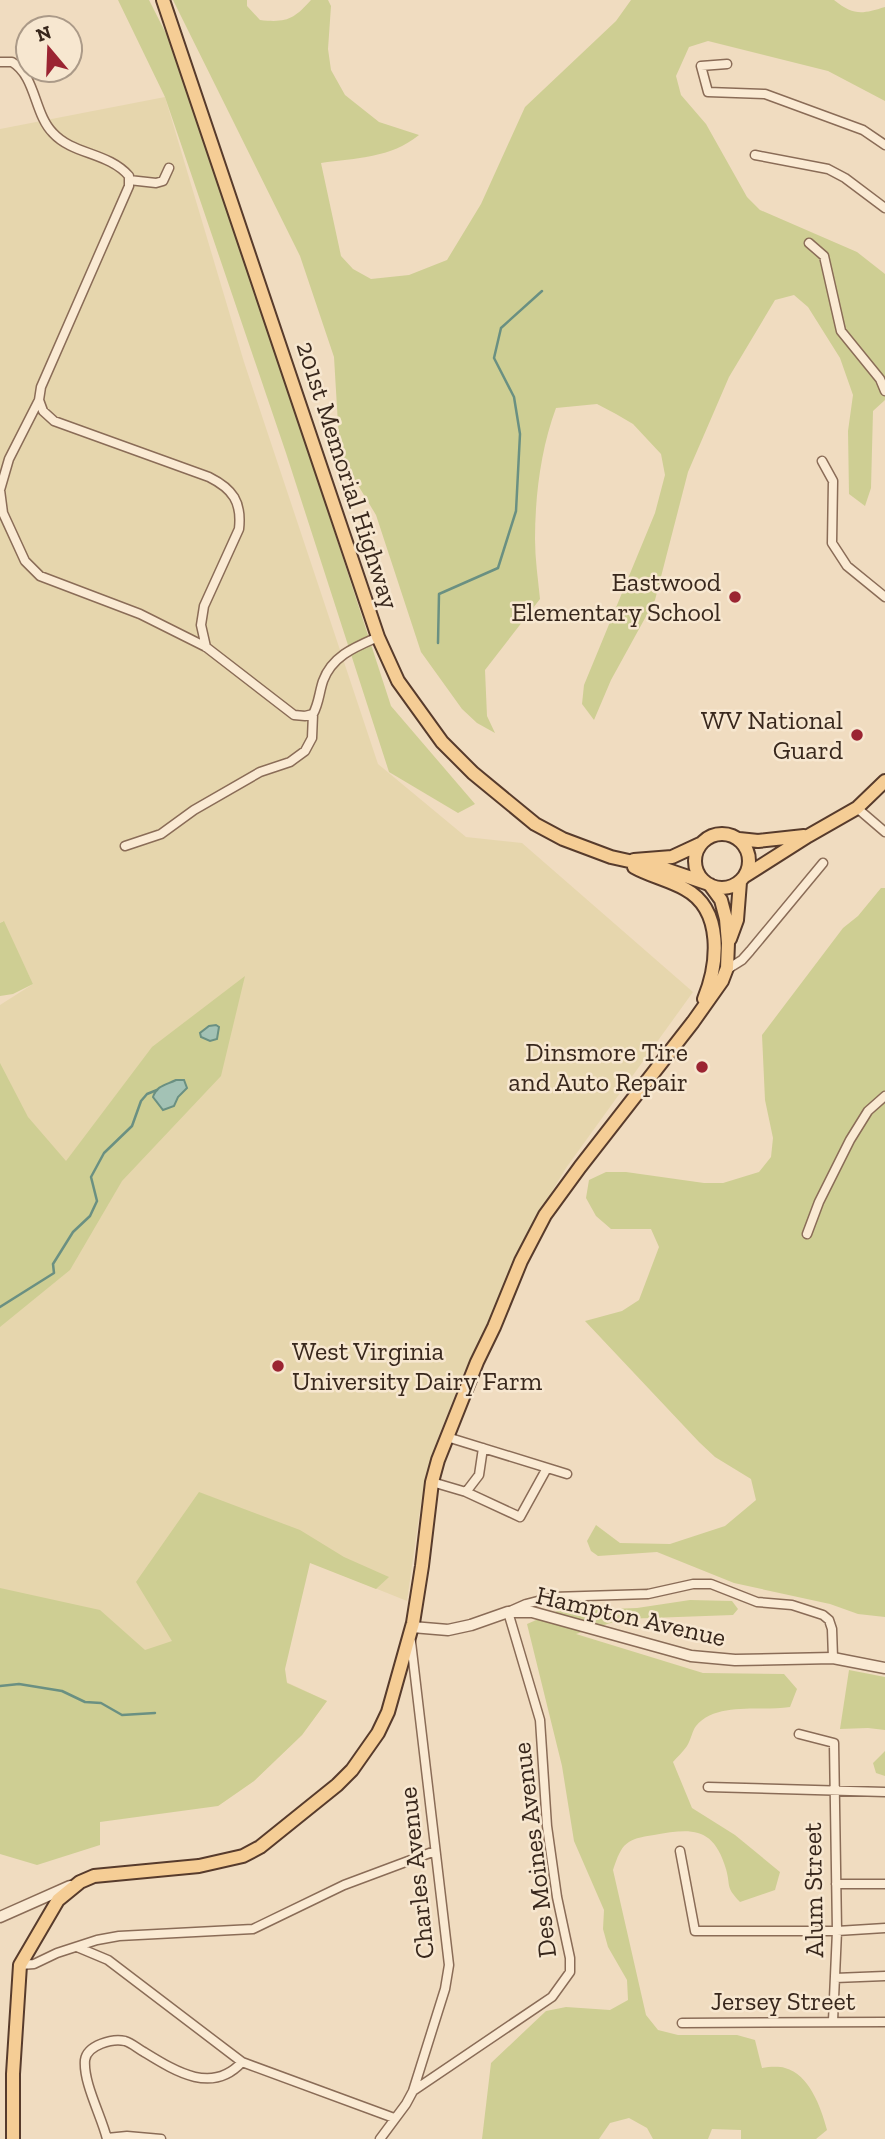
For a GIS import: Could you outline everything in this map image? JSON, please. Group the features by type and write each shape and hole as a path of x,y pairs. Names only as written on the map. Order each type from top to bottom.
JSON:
{"main road":[{"name":"201st Memorial Highway","path":"163,0 378,637 398,681 442,742 473,773 536,824 563,839 625,862 666,869 708,884"},
{"path":"708,884 723,888 742,879 857,808 885,781"},
{"path":"13,2139 13,2074 20,1965 58,1900 80,1882 110,1874 167,1870 228,1861 243,1856 260,1847 337,1785 366,1751 388,1712 412,1627 432,1482 447,1437 521,1261 545,1215 722,981 726,970 728,943 721,900 696,869 696,852 701,844 715,834 730,834 739,839 758,841 808,836"},
{"path":"728,943 737,920 742,879 748,870 749,855 739,839"},
{"name":"201st Memorial Highway","path":"625,862 672,857 701,844"},
{"path":"625,862 648,875 685,889 693,894 706,911 714,936 713,975 693,1022"}],"street":[{"path":"0,62 12,62 24,74 47,127 54,135 67,145 111,160 129,176 129,186 41,387 39,400 9,459 0,490 3,513 25,561 40,576 140,614 206,647 294,715 313,714"},
{"path":"727,64 701,66 708,92 765,94 863,130 885,145"},
{"path":"755,155 828,169 845,178 885,208"},
{"path":"129,180 156,183 163,181 169,168"},
{"path":"809,243 824,256 841,331 880,379 885,391"},
{"path":"39,400 43,411 54,421 209,477 236,496 239,529 204,606 201,625 206,647"},
{"path":"822,461 832,481 832,543 847,566 885,597"},
{"path":"125,846 161,834 194,810 260,772 290,762 305,751 313,738 313,714 329,667 342,654 378,637"},
{"path":"857,808 885,832"},
{"path":"726,970 742,960 823,863"},
{"path":"807,1234 819,1202 850,1140 868,1111 885,1096"},
{"path":"447,1437 567,1474"},
{"path":"466,1492 479,1475 483,1448"},
{"path":"432,1482 466,1492 520,1517 547,1468"},
{"path":"508,1612 553,1597 648,1594 693,1584 711,1584 757,1602 792,1605 823,1615 829,1620 832,1629 833,1658"},
{"name":"Hampton Avenue","path":"412,1627 448,1630 508,1612 532,1612 711,1659 833,1658 885,1668"},
{"name":"Des Moines Avenue","path":"413,2091 552,1997 570,1972 570,1958 557,1897 547,1826 540,1720 508,1612"},
{"name":"Charles Avenue","path":"380,2139 413,2091 445,1989 449,1965 414,1675 412,1627"},
{"name":"Alum Street","path":"799,1734 834,1743 837,1931 833,2021"},
{"path":"708,1787 885,1792"},
{"path":"20,1965 34,1964 44,1957 119,1936 253,1929 344,1885 435,1851"},
{"path":"680,1851 695,1931 837,1931 885,1928"},
{"path":"0,1917 80,1882"},
{"path":"836,1884 885,1884"},
{"path":"76,1947 108,1960 242,2062 394,2118"},
{"path":"835,1978 885,1976"},
{"name":"Jersey Street","path":"682,2023 885,2022"},
{"path":"160,2139 127,2136 107,2138 88,2080 85,2061 88,2051 97,2045 124,2040 172,2068 200,2078 232,2074 242,2062"}],"shaded area":[{"path":"165,97 244,362 378,764 466,837 522,843 693,992 566,1168 519,1253 495,1310 464,1372 438,1438 421,1503 407,1601 310,1562 299,1564 269,1674 327,1701 302,1735 254,1781 218,1806 0,1721 0,1005 33,984 3,921 0,923 0,129"},
{"path":"209,1026 219,1027 217,1039 210,1041 201,1037 200,1033"},
{"path":"176,1080 184,1080 187,1088 174,1106 163,1110 153,1097 159,1088"}],"green space":[{"path":"118,0 149,0 184,69 391,706 475,804 458,813 389,772 286,453 165,97"},
{"path":"173,0 247,0 247,6 260,20 277,21 300,12 311,0 328,0 331,6 328,49 331,70 345,95 379,122 419,135 385,153 321,163 341,256 353,269 371,279 409,275 447,260 481,204 525,107 616,21 631,0 834,0 847,9 858,12 885,7 885,101 828,71 708,41 689,47 676,76 681,95 706,124 747,197 760,210 857,252 885,274 885,400 873,411 871,488 865,506 849,494 848,431 853,395 840,358 808,307 794,295 775,300 729,377 688,472 655,600 611,680 594,720 582,704 584,685 655,513 665,475 661,454 633,424 597,404 556,408 543,456 536,506 535,546 540,599 485,670 487,716 495,733 477,723 462,709 421,652 376,515 344,462 339,441 334,357 300,256"},
{"path":"881,888 885,888 885,1617 858,1614 830,1604 734,1583 657,1552 598,1556 591,1551 587,1541 596,1525 620,1543 670,1544 725,1526 756,1500 751,1479 715,1457 699,1442 585,1321 622,1311 639,1300 659,1247 651,1229 611,1229 596,1216 586,1198 589,1180 606,1172 626,1172 704,1183 723,1183 759,1172 771,1157 773,1138 765,1100 762,1035 843,928 858,916"},
{"path":"4,921 33,984 13,994 0,996 0,923"},
{"path":"245,976 221,1076 122,1181 70,1270 0,1327 0,1063 28,1117 66,1161 152,1047"},
{"path":"199,1492 300,1530 344,1557 389,1577 376,1589 310,1563 285,1669 287,1683 327,1701 302,1735 254,1781 218,1806 100,1822 100,1845 37,1865 0,1854 0,1588 100,1610 145,1650 172,1641 136,1582"},
{"path":"690,1600 732,1601 738,1609 733,1615 623,1619 576,1634 703,1673 784,1674 797,1689 790,1707 728,1710 705,1718 696,1726 687,1746 673,1762 692,1808 735,1835 780,1872 775,1890 740,1902 730,1889 721,1855 707,1837 699,1833 679,1832 645,1837 626,1844 613,1870 646,2015 658,2030 678,2035 737,2035 755,2040 762,2068 785,2068 793,2071 807,2084 827,2130 816,2139 741,2139 741,2130 712,2129 708,2139 653,2139 647,2128 629,2118 610,2123 599,2139 482,2139 491,2063 546,2011 566,2007 610,2010 628,2000 627,1980 608,1947 603,1929 604,1910 574,1841 562,1766 527,1624 557,1611 637,1608"},
{"path":"849,1670 885,1677 885,1730 840,1729"},
{"path":"885,1751 885,1776 876,1773 873,1763"}],"waterway":[{"path":"438,643 439,594 498,568 516,511 520,434 514,397 494,358 501,328 542,291"},
{"path":"0,1307 54,1273 53,1264 73,1232 90,1216 97,1201 91,1177 104,1153 132,1126 141,1101 147,1094 157,1090"},
{"path":"0,1686 19,1684 62,1691 85,1702 101,1703 122,1715 155,1713"}],"place":[{"name":"Eastwood Elementary School","path":"735,597"},
{"name":"WV National Guard","path":"857,735"},
{"name":"Dinsmore Tire and Auto Repair","path":"702,1067"},
{"name":"West Virginia University Dairy Farm","path":"278,1366"}]}
